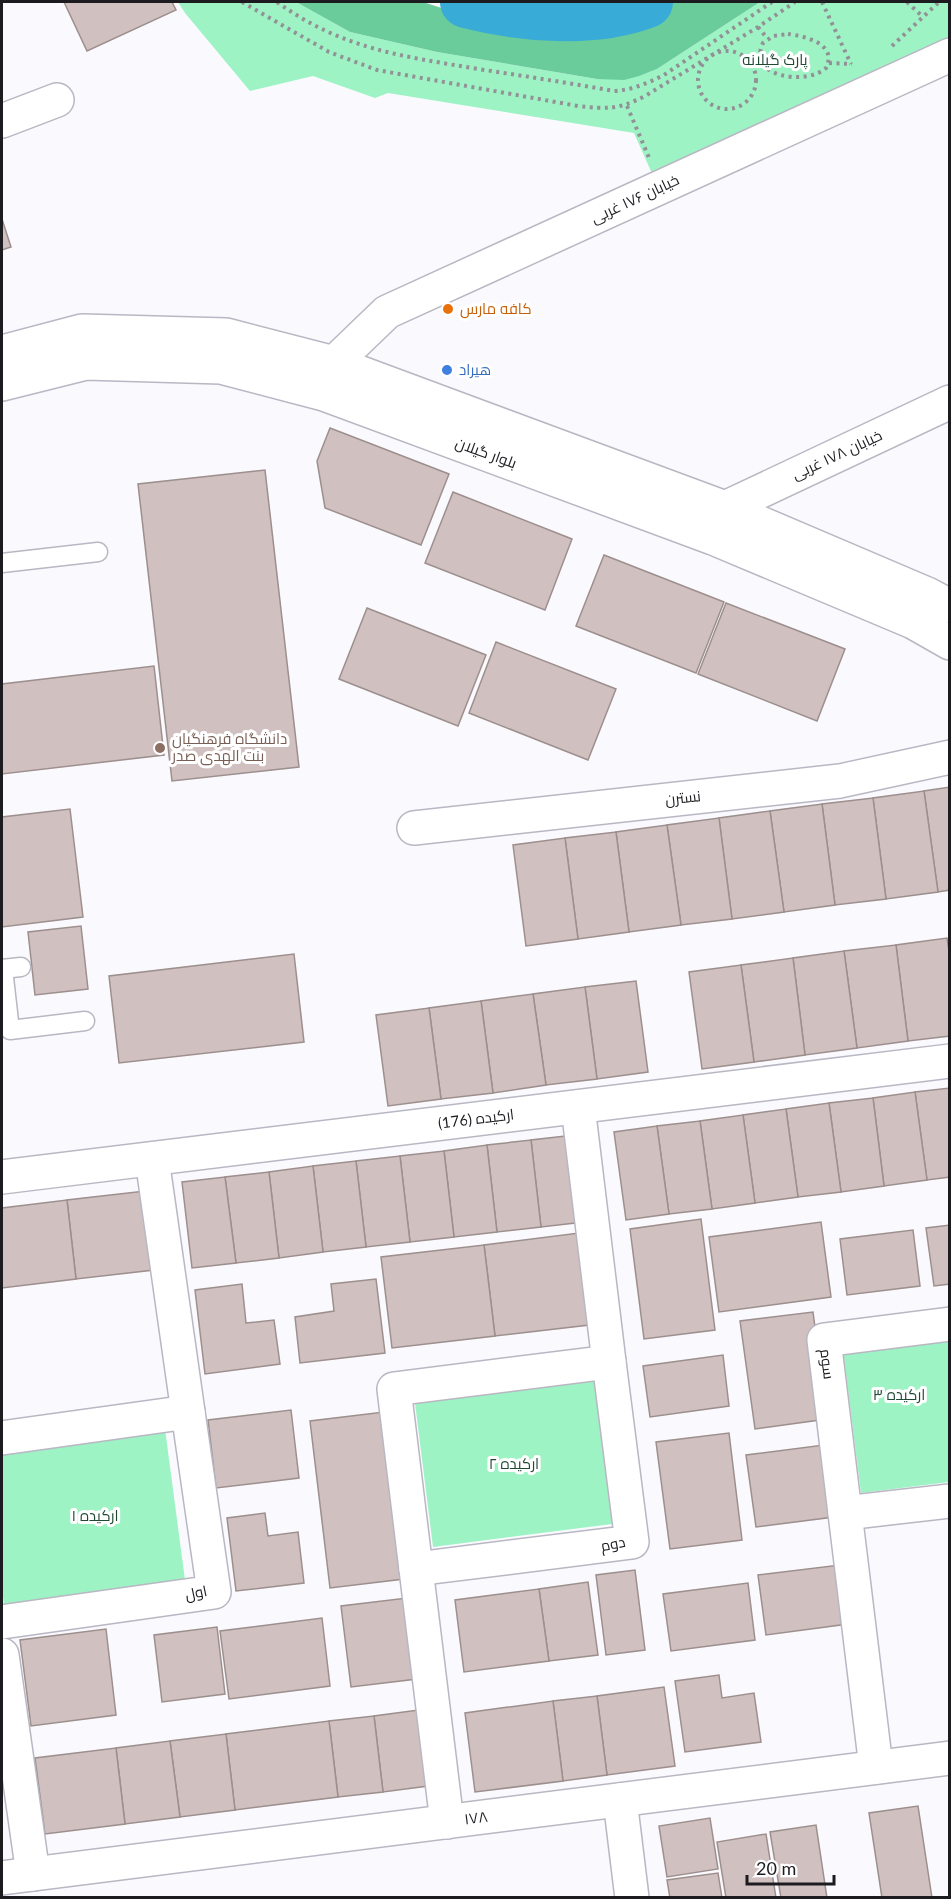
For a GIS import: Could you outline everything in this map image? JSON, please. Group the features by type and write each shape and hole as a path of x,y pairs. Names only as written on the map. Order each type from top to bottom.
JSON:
{"street":[{"name":"خیابان ۱۷۶ غربی","path":"334,363 387,312 950,55"},
{"path":"2,121 57,100"},
{"name":"بلوار گیلان","path":"2,352 82,331 226,335 334,363 725,508 927,594 950,606"},
{"name":"بلوار گیلان","path":"2,384 86,363 221,367 324,393 713,538 913,622 950,643"},
{"name":"خیابان ۱۷۸ غربی","path":"725,508 950,402"},
{"name":"نسترن","path":"414,828 840,780 950,757"},
{"name":"ارکیده (176)","path":"2,1177 950,1061"},
{"name":"دوم","path":"416,1569 632,1542 578,1107"},
{"name":"اول","path":"2,1622 214,1592 152,1159"},
{"name":"سوم","path":"876,1767 824,1340 950,1324"},
{"path":"447,1822 394,1389 609,1362"},
{"path":"2,1438 188,1412"},
{"path":"845,1513 950,1501"},
{"path":"2,1655 17,1876"},
{"name":"۱۷۸","path":"17,1876 950,1758"},
{"path":"620,1800 632,1898"}],"lane":[{"path":"2,563 98,552"},
{"path":"21,967 2,969 10,1030 85,1021"}],"path":[{"path":"242,2 329,52 377,70 578,106 608,109 627,106 795,2"},
{"path":"277,2 300,18 360,46 405,57 614,91 626,90 664,75 772,2"},
{"path":"822,2 851,64"},
{"path":"907,2 922,16"},
{"path":"890,48 939,2"},
{"path":"758,27 767,39"},
{"path":"788,34 814,40 828,53 829,63 822,72 805,78 779,74 762,63 760,49 767,39 788,34"},
{"path":"730,52 739,54 753,67 756,78 755,89 750,99 741,106 730,109 719,108 709,104 701,95 698,74 703,63 711,56 730,52"},
{"path":"829,63 851,64 861,60"},
{"path":"753,67 762,63"},
{"path":"627,106 661,187"}],"green space":[{"name":"پارک گیلانه","path":"178,2 296,2 350,32 437,52 597,79 627,77 657,69 760,2 949,2 949,42 654,178 634,133 388,93 375,98 313,76 250,91"},
{"path":"296,2 423,2 463,15 495,21 555,25 610,19 667,2 760,2 657,69 624,80 597,79 437,52 350,32"},
{"name":"ارکیده ۳","path":"949,1338 949,1482 861,1493 843,1350"},
{"name":"ارکیده ۲","path":"594,1381 612,1524 433,1547 415,1403"},
{"name":"ارکیده ۱","path":"165,1429 185,1580 4,1605 2,1451"}],"building":[{"path":"64,2 172,2 176,10 87,51"},
{"path":"2,219 11,247 2,250"},
{"path":"330,428 449,474 421,545 325,508 317,461"},
{"path":"265,470 299,767 172,781 138,484"},
{"path":"453,492 572,539 545,610 425,563"},
{"path":"604,555 724,602 696,673 576,626"},
{"path":"726,603 845,649 817,721 698,674"},
{"path":"367,608 486,655 458,726 339,679"},
{"path":"496,642 616,689 588,760 469,713"},
{"path":"154,666 164,755 2,774 2,684"},
{"path":"950,787 950,890 938,892 924,791"},
{"path":"924,791 938,892 886,899 873,798"},
{"path":"873,798 886,899 835,905 822,804"},
{"path":"822,804 835,905 784,912 770,811"},
{"path":"70,809 83,917 2,927 2,817"},
{"path":"770,811 784,912 732,919 719,818"},
{"path":"719,818 732,919 681,925 667,825"},
{"path":"667,825 681,925 629,932 616,832"},
{"path":"616,832 629,932 578,939 565,838"},
{"path":"565,838 578,939 526,946 513,845"},
{"path":"81,926 88,989 35,995 28,932"},
{"path":"947,938 950,958 950,1036 908,1041 896,945"},
{"path":"896,945 908,1041 857,1048 844,951"},
{"path":"844,951 857,1048 805,1055 793,958"},
{"path":"294,954 304,1042 119,1063 109,976"},
{"path":"793,958 805,1055 754,1062 741,965"},
{"path":"741,965 754,1062 702,1069 689,972"},
{"path":"636,981 648,1072 597,1079 585,987"},
{"path":"585,987 597,1079 546,1085 533,994"},
{"path":"533,994 546,1085 493,1093 481,1001"},
{"path":"481,1001 493,1093 441,1099 429,1008"},
{"path":"429,1008 441,1099 388,1106 376,1015"},
{"path":"950,1088 950,1177 927,1180 915,1092"},
{"path":"915,1092 927,1180 884,1186 873,1098"},
{"path":"873,1098 884,1186 841,1192 829,1103"},
{"path":"829,1103 841,1192 798,1197 786,1109"},
{"path":"786,1109 798,1197 755,1203 743,1115"},
{"path":"743,1115 755,1203 712,1209 700,1121"},
{"path":"700,1121 712,1209 669,1214 657,1126"},
{"path":"657,1126 669,1214 626,1220 614,1132"},
{"path":"574,1135 584,1222 541,1227 531,1140"},
{"path":"531,1140 541,1227 497,1232 487,1145"},
{"path":"487,1145 497,1232 454,1237 444,1151"},
{"path":"444,1151 454,1237 410,1242 400,1156"},
{"path":"400,1156 410,1242 366,1247 356,1161"},
{"path":"356,1161 366,1247 323,1252 313,1166"},
{"path":"313,1166 323,1252 279,1258 269,1172"},
{"path":"269,1172 279,1258 236,1263 225,1177"},
{"path":"225,1177 236,1263 192,1268 182,1182"},
{"path":"145,1191 154,1270 76,1279 67,1200"},
{"path":"67,1200 76,1279 2,1288 2,1208"},
{"path":"701,1219 715,1330 644,1339 630,1229"},
{"path":"821,1222 831,1297 719,1312 709,1237"},
{"path":"950,1225 950,1284 934,1286 926,1228"},
{"path":"913,1230 920,1286 847,1295 840,1239"},
{"path":"587,1232 598,1324 495,1336 484,1245"},
{"path":"484,1245 495,1336 392,1348 381,1257"},
{"path":"376,1279 385,1353 300,1363 295,1317 334,1311 331,1284"},
{"path":"242,1284 246,1323 274,1320 280,1364 205,1374 195,1290"},
{"path":"813,1312 827,1419 755,1429 740,1321"},
{"path":"723,1355 729,1406 650,1417 643,1366"},
{"path":"291,1410 299,1478 216,1488 208,1420"},
{"path":"384,1412 404,1579 330,1588 310,1421"},
{"path":"729,1433 742,1540 670,1549 656,1442"},
{"path":"824,1445 834,1517 756,1527 746,1455"},
{"path":"265,1513 268,1536 298,1532 304,1583 236,1591 227,1518"},
{"path":"840,1565 848,1624 766,1635 758,1575"},
{"path":"635,1570 645,1650 606,1655 596,1575"},
{"path":"588,1582 598,1655 549,1661 539,1589"},
{"path":"748,1583 755,1640 671,1651 663,1594"},
{"path":"539,1589 549,1661 464,1672 455,1600"},
{"path":"407,1598 417,1679 351,1687 341,1606"},
{"path":"322,1618 330,1686 229,1699 220,1631"},
{"path":"217,1627 225,1694 162,1702 154,1635"},
{"path":"106,1629 116,1715 31,1726 20,1640"},
{"path":"719,1675 722,1698 754,1693 761,1742 685,1752 675,1681"},
{"path":"664,1687 675,1766 607,1775 597,1696"},
{"path":"597,1696 607,1775 563,1781 553,1701"},
{"path":"553,1701 563,1781 475,1792 465,1713"},
{"path":"426,1709 436,1785 383,1792 374,1716"},
{"path":"374,1716 383,1792 338,1797 329,1721"},
{"path":"329,1721 338,1797 235,1810 226,1734"},
{"path":"226,1734 235,1810 180,1817 170,1741"},
{"path":"170,1741 180,1817 125,1824 116,1748"},
{"path":"116,1748 125,1824 45,1834 35,1758"},
{"path":"918,1806 932,1898 882,1898 869,1813"},
{"path":"710,1818 718,1869 667,1877 659,1826"},
{"path":"816,1825 827,1898 781,1898 770,1832"},
{"path":"766,1834 776,1898 726,1898 717,1842"},
{"path":"718,1873 722,1898 670,1898 667,1880"}],"waterway":[{"path":"466,2 510,11 557,15 604,13 647,2"}],"place":[{"name":"کافه مارس","path":"448,309"},
{"name":"هیراد","path":"447,370"},
{"name":"دانشگاه فرهنگیان بنت الهدی صدر","path":"160,748"}]}
